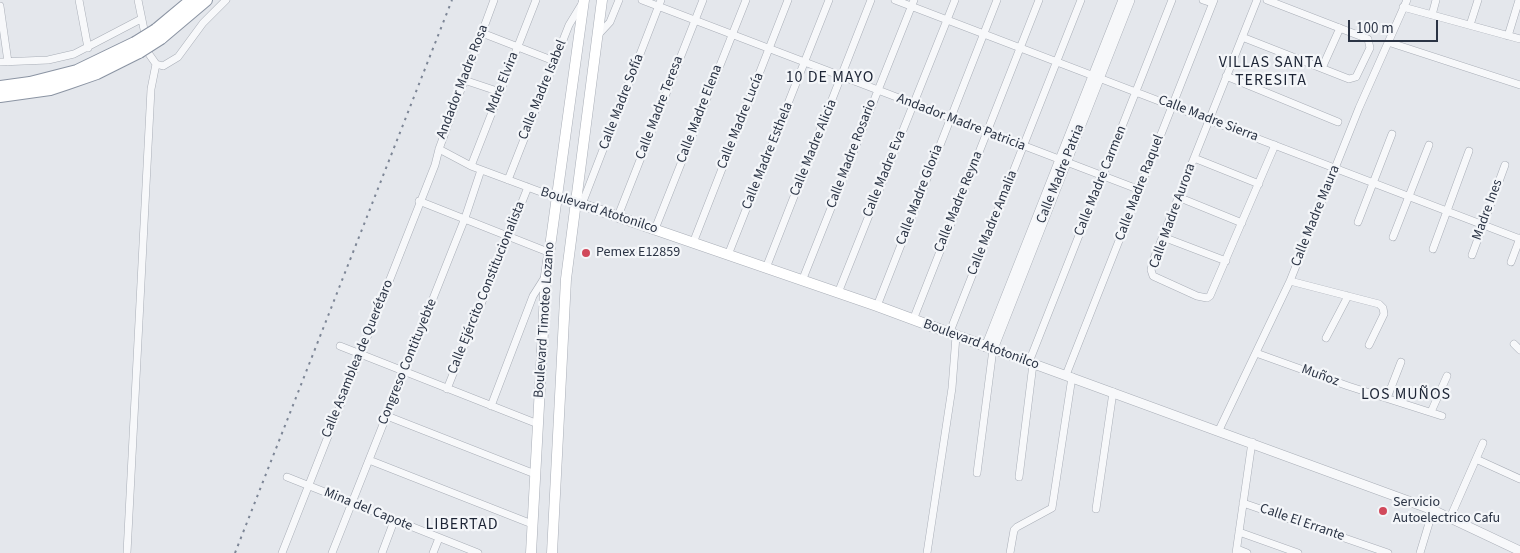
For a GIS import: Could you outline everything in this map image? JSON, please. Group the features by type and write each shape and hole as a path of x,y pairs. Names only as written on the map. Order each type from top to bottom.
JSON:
{"highway":[{"path":"158,34 192,0"},
{"path":"0,96 68,84 97,73 158,34 206,0"},
{"path":"0,87 77,71 137,47"}],"main road":[{"name":"Boulevard Timoteo Lozano","path":"552,553 566,279 578,203 602,0"},
{"name":"Boulevard Timoteo Lozano","path":"531,553 548,252 584,1"},
{"name":"Boulevard Atotonilco","path":"578,203 877,306 990,348"}],"street":[{"path":"80,0 88,48"},
{"path":"138,0 149,54 156,64 163,66 172,62 226,0"},
{"name":"Andador Madre Rosa","path":"435,165 438,148 494,0"},
{"name":"Mdre Elvira","path":"471,166 536,0"},
{"path":"598,35 610,22 619,0"},
{"name":"Andador Madre Patricia","path":"642,0 660,3 695,20 769,49 1140,190"},
{"name":"Calle Madre Teresa","path":"618,216 703,0"},
{"name":"Calle Madre Elena","path":"655,229 746,0"},
{"name":"Calle Madre Lucía","path":"693,242 788,0"},
{"name":"Calle Madre Esthela","path":"728,255 829,0"},
{"name":"Calle Madre Alicia","path":"766,268 871,0"},
{"name":"Calle Madre Sierra","path":"895,0 912,3 947,19 1520,239"},
{"name":"Calle Madre Eva","path":"838,293 955,0"},
{"name":"Calle Madre Gloria","path":"877,306 997,0"},
{"name":"Calle Madre Reyna","path":"913,320 1039,0"},
{"name":"Calle Madre Amalia","path":"927,553 952,388 953,335 1023,147 1081,0"},
{"name":"Calle Madre Patria","path":"990,348 1096,76 1123,0"},
{"name":"Calle Madre Patria","path":"1096,76 1130,0"},
{"name":"Calle Madre Carmen","path":"1018,477 1031,363 1102,176 1172,0"},
{"path":"1203,0 1213,2"},
{"name":"Calle Madre Aurora","path":"1257,0 1163,236 1151,273 1156,278 1197,296 1206,298 1210,296 1276,145"},
{"path":"1242,36 1352,79 1358,74 1370,45 1368,39 1267,0"},
{"path":"1432,15 1436,0"},
{"path":"1470,25 1478,0"},
{"path":"1508,36 1519,0"},
{"name":"Calle Madre Isabel","path":"508,180 554,61 575,12 584,1"},
{"name":"Calle Madre Raquel","path":"1010,553 1014,530 1050,510 1055,498 1069,376 1213,2"},
{"name":"Calle Madre Sofía","path":"578,203 660,3"},
{"name":"Calle Madre Rosario","path":"802,281 912,3"},
{"path":"1405,3 1432,15 1520,39"},
{"name":"Calle Madre Maura","path":"1220,430 1290,281 1306,235 1336,168 1362,99 1405,3"},
{"path":"0,6 8,62"},
{"path":"0,62 48,60 88,48 141,19"},
{"path":"1322,68 1340,28"},
{"path":"482,33 554,61"},
{"path":"1388,42 1520,85"},
{"path":"127,553 151,89 156,64"},
{"path":"1226,76 1338,122"},
{"path":"464,80 500,92"},
{"path":"1358,222 1392,134"},
{"path":"1394,237 1429,145"},
{"name":"Boulevard Atotonilco","path":"438,148 481,170 557,198 578,203"},
{"path":"1432,248 1469,152"},
{"path":"1194,158 1259,184"},
{"name":"Calle Asamblea de Querétaro","path":"282,553 419,200 435,165"},
{"name":"Madre Ines","path":"1472,255 1505,165"},
{"name":"Congreso Contituyebte","path":"332,553 465,218 481,170"},
{"name":"Calle Ejército Constitucionalista","path":"447,389 507,236 528,188"},
{"path":"1178,197 1242,223"},
{"path":"419,200 548,252"},
{"path":"1163,236 1226,261"},
{"path":"1511,262 1520,239"},
{"path":"490,406 533,296 546,276"},
{"path":"1290,281 1379,304 1384,308 1384,314 1369,345"},
{"path":"1326,338 1348,296"},
{"path":"1514,344 1520,350"},
{"path":"340,346 538,424"},
{"path":"976,473 990,348"},
{"name":"Boulevard Atotonilco","path":"990,348 1220,430 1433,510 1520,551"},
{"name":"Muñoz","path":"1256,353 1442,416"},
{"path":"1387,398 1401,362"},
{"path":"1431,412 1447,376"},
{"path":"1096,509 1112,392"},
{"path":"387,416 535,474"},
{"path":"1247,553 1236,551 1252,442"},
{"path":"1450,518 1483,443"},
{"path":"1476,458 1520,479"},
{"path":"368,460 532,524"},
{"name":"Mina del Capote","path":"287,477 478,553"},
{"name":"Calle El Errante","path":"1243,503 1388,553"},
{"path":"1420,553 1433,510"},
{"path":"382,553 394,521"},
{"path":"1239,532 1298,553"},
{"path":"433,553 439,538"}],"railway":[{"path":"235,553 452,0"}],"place":[{"name":"Pemex E12859","path":"586,253"},
{"name":"Servicio Autoelectrico Cafu","path":"1383,511"}],"district":[{"name":"VILLAS SANTA TERESITA","path":"1271,72"},
{"name":"10 DE MAYO","path":"830,78"},
{"name":"LOS MUÑOS","path":"1406,395"},
{"name":"LIBERTAD","path":"462,525"}]}
